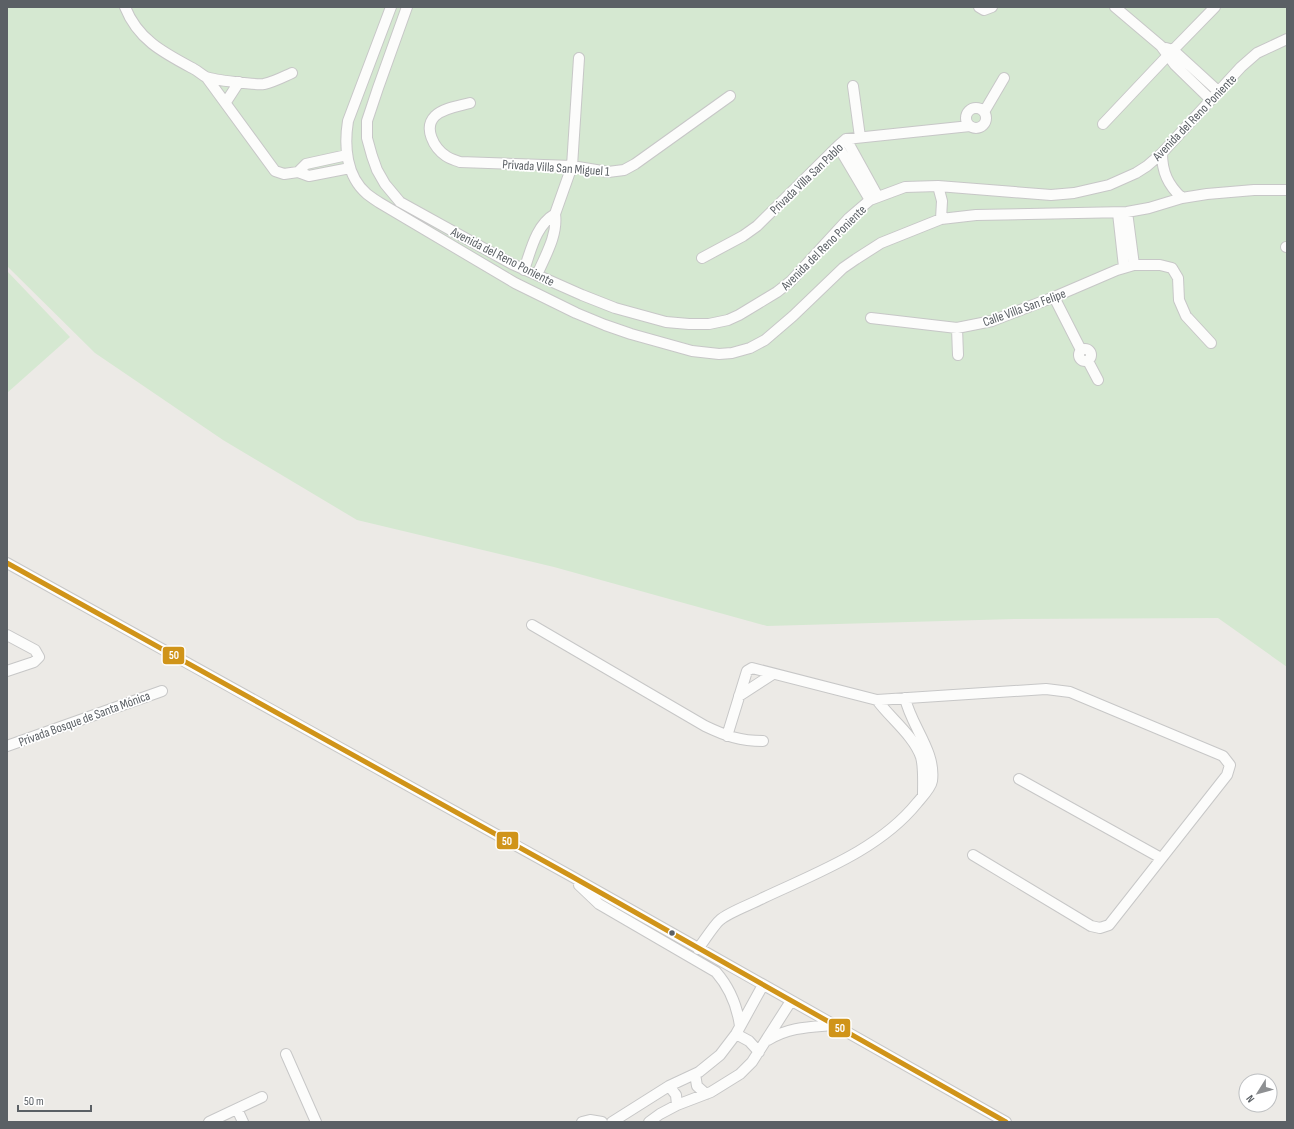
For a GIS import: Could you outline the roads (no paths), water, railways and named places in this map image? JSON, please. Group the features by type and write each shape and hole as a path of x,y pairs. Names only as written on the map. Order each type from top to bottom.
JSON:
{"street":[{"path":"125,7 127,14 139,32 147,40 168,56 196,70 207,78 226,102 273,169 284,174 298,172 308,176 350,168"},
{"name":"Avenida del Reno Poniente","path":"391,7 348,121 346,135 347,155 350,168 355,180 366,193 515,283 576,313 631,334 692,351 719,354 750,348 765,340 793,316 842,268 881,243 941,219 976,215 1122,213 1149,208 1182,198 1207,194 1254,190 1287,190"},
{"name":"Avenida del Reno Poniente","path":"407,7 367,121 367,138 377,170 385,184 400,202 524,270 582,295 609,305 666,322 700,325 728,320 739,316 778,292 791,281 849,218 874,198 905,187 938,186 1051,195 1074,193 1108,185 1136,172 1147,166 1162,153 1241,67 1257,53 1287,39"},
{"path":"979,7 986,10 992,7"},
{"path":"1115,7 1219,92"},
{"path":"1103,124 1215,7"},
{"path":"1170,53 1211,100"},
{"path":"537,275 554,232 556,222 555,214 572,166 579,58"},
{"path":"207,78 263,84 273,82 292,73"},
{"name":"Privada Villa San Pablo","path":"702,258 743,236 757,226 842,142 860,137 970,126 975,128 983,126 986,118 984,112 1004,78"},
{"path":"226,102 239,82"},
{"path":"853,86 860,137"},
{"name":"Privada Villa San Miguel 1","path":"470,103 439,113 429,125 435,146 447,157 460,162 572,166 608,172 624,170 635,164 730,96"},
{"path":"842,142 874,198"},
{"path":"1162,153 1162,166 1166,177 1172,189 1182,198"},
{"path":"298,172 306,164 347,155"},
{"path":"938,186 942,201 941,219"},
{"path":"1122,213 1129,266"},
{"path":"524,270 541,226 547,219 555,214"},
{"name":"Calle Villa San Felipe","path":"871,318 957,328 992,321 1054,298 1129,266 1160,265 1172,268 1178,278 1179,300 1186,316 1211,343"},
{"path":"1054,298 1081,350 1086,349 1090,352 1091,356 1088,360 1098,380"},
{"path":"957,328 958,356"},
{"path":"7,563 571,876 1006,1122"},
{"path":"532,625 687,717 739,740 763,740"},
{"path":"7,635 35,650 39,657 34,662 7,671"},
{"path":"727,736 747,671 752,668 877,700 1046,689 1070,692 1223,756 1230,765 1227,775 1109,925 1100,928 1091,926 973,855"},
{"path":"739,696 773,674"},
{"name":"Privada Bosque de Santa Mónica","path":"7,746 162,691"},
{"path":"698,949 719,920 847,858 880,838 900,821 924,795 932,782 931,761 920,734 908,711 905,698"},
{"path":"877,700 886,713 910,738 921,758 924,795"},
{"path":"1019,779 1161,858"},
{"path":"571,876 599,904 716,972 724,981 736,1005 738,1030 759,1052"},
{"path":"612,1122 669,1086 695,1074 709,1065 720,1055 738,1030 763,985"},
{"path":"649,1122 677,1105 706,1094 724,1085 740,1074 752,1062 759,1052 791,1001"},
{"path":"766,1041 780,1033 796,1028 834,1025"},
{"path":"286,1054 316,1122"},
{"path":"695,1074 697,1086 706,1094"},
{"path":"669,1086 676,1095 677,1105"},
{"path":"209,1122 262,1097"},
{"path":"237,1109 243,1122"},
{"path":"582,1122 590,1120 602,1122"}]}
